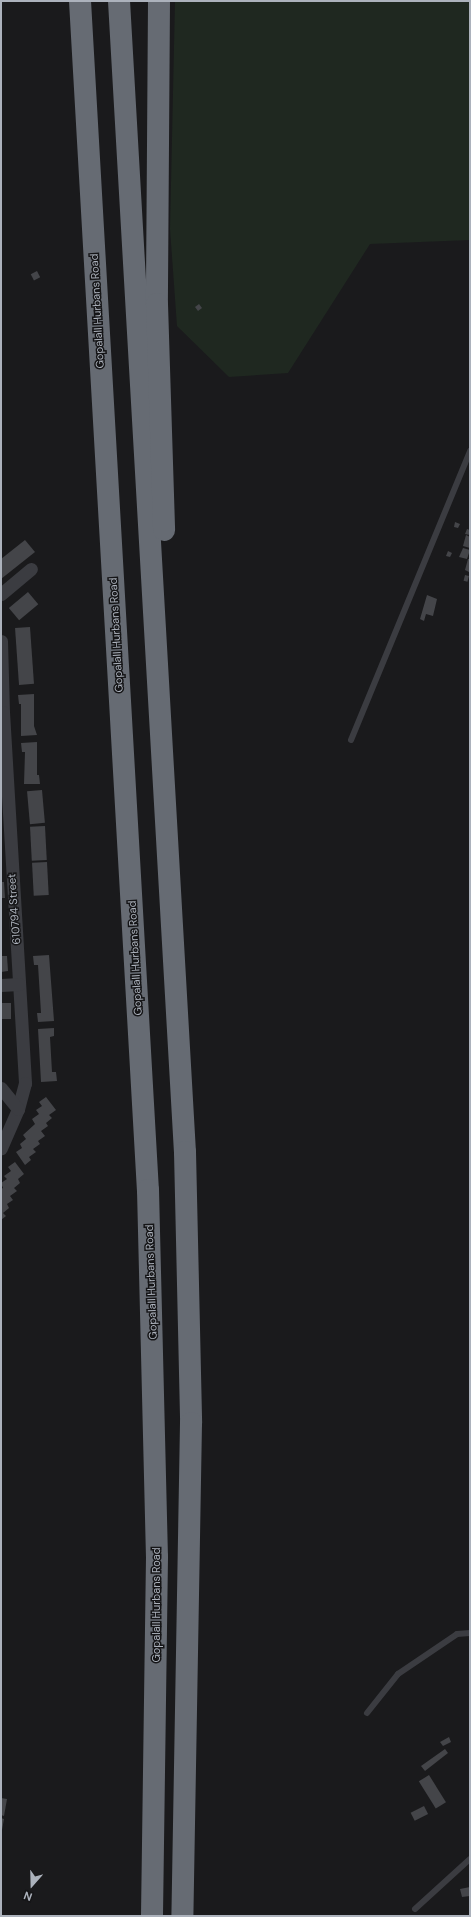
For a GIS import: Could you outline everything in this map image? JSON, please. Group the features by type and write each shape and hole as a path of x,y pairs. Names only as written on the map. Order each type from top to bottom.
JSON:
{"highway":[{"name":"Gopalall Hurbans Road","path":"80,1 149,1221 157,1557 152,1916"},
{"path":"119,1 185,1144 189,1270 190,1550 182,1916"},
{"path":"156,647 163,610 164,536 157,304 158,1"}],"street":[{"path":"1,594 31,569"},
{"name":"610794 Street","path":"1,641 6,861 19,984 25,1083 18,1110 1,1148"},
{"path":"1,985 19,984"},
{"path":"1,1088 18,1110"}],"lane":[{"path":"351,740 470,451"},
{"path":"367,1713 398,1674 457,1634 470,1633"},
{"path":"415,1909 470,1859"}],"shaded area":[{"path":"175,1 470,1 470,240 370,244 288,373 229,377 177,326 170,229"}],"building":[{"path":"37,271 40,277 34,280 31,274"},
{"path":"199,304 202,308 198,311 195,307"},
{"path":"455,522 460,524 458,528 454,527"},
{"path":"467,529 470,530 470,535 465,534"},
{"path":"466,535 470,537 470,548 463,546"},
{"path":"25,540 35,552 1,579 1,559"},
{"path":"463,548 470,550 467,559 459,557"},
{"path":"448,551 452,553 450,557 446,556"},
{"path":"468,559 470,559 469,572 465,570"},
{"path":"465,575 469,576 467,582 464,581"},
{"path":"28,592 38,604 19,620 9,608"},
{"path":"427,595 437,599 433,616 426,614 424,621 420,619"},
{"path":"30,627 34,684 19,685 15,628"},
{"path":"34,694 34,726 37,735 21,736 21,704 19,704 18,695"},
{"path":"37,742 37,775 39,775 40,784 24,784 25,752 22,752 21,743"},
{"path":"42,790 45,823 30,824 27,791"},
{"path":"45,826 47,860 32,861 30,827"},
{"path":"47,862 49,895 34,896 32,863"},
{"path":"1,882 4,882 5,898 1,898"},
{"path":"49,955 54,1021 38,1022 37,1013 41,1013 38,965 34,965 33,956"},
{"path":"1,956 7,956 8,971 1,972"},
{"path":"1,1003 11,1003 11,1019 1,1019"},
{"path":"54,1028 54,1036 50,1037 52,1072 56,1072 57,1081 41,1082 38,1029"},
{"path":"46,1097 56,1110 49,1115 52,1118 46,1123 48,1126 41,1131 45,1136 38,1141 40,1144 33,1149 36,1152 29,1157 31,1160 25,1165 16,1152 22,1148 20,1144 26,1139 23,1135 35,1124 32,1119 39,1114 36,1110 42,1106 39,1102"},
{"path":"15,1162 24,1174 18,1179 20,1183 14,1188 17,1191 10,1196 13,1200 7,1204 9,1208 3,1213 6,1216 1,1220 1,1189 3,1188 1,1183 7,1179 4,1176 11,1171 8,1167"},
{"path":"449,1737 451,1742 443,1746 440,1742"},
{"path":"445,1749 448,1753 425,1771 421,1766"},
{"path":"429,1775 446,1802 436,1808 419,1781"},
{"path":"1,1798 7,1799 4,1816 1,1815"},
{"path":"424,1806 428,1814 415,1821 411,1813"},
{"path":"1,1818 4,1819 2,1830 1,1829"},
{"path":"470,1887 470,1896 462,1897 460,1889"}]}
